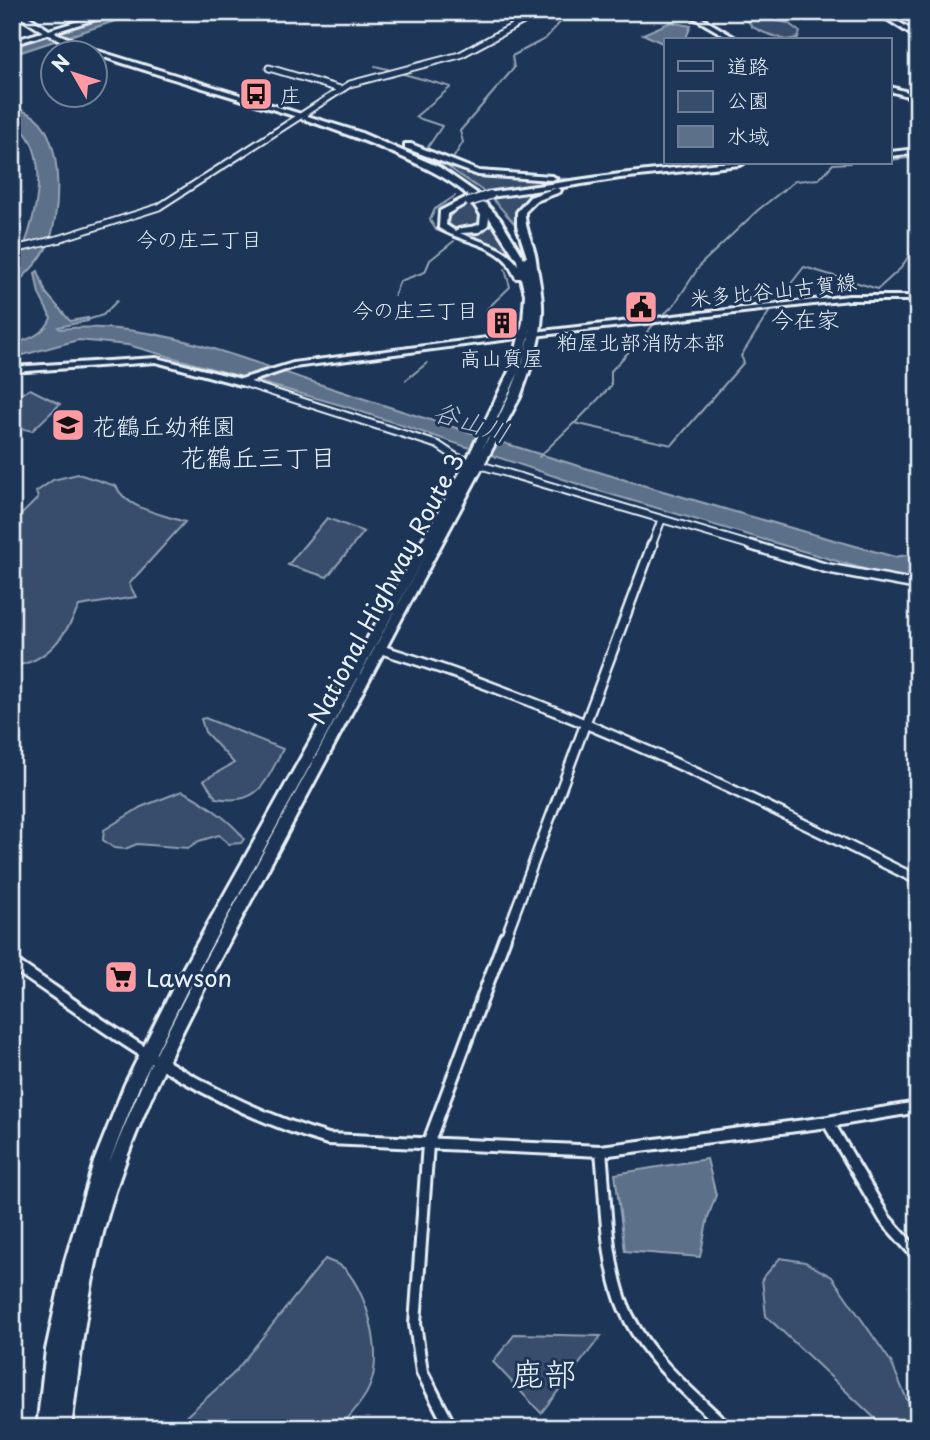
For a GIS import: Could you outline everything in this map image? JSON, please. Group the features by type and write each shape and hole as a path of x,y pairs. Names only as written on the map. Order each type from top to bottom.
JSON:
{"highway":[{"name":"National Highway Route 3","path":"18,12 52,31 116,59 388,141 454,174 490,202 513,229 532,267 539,301 537,335 515,397 491,432"},
{"name":"National Highway Route 3","path":"26,12 52,31"},
{"name":"National Highway Route 3","path":"46,1428 55,1350 86,1211 106,1152 154,1058 380,649 477,460 517,365 525,335 529,294 520,260 510,238 484,205 453,180 415,158 302,114"},
{"path":"388,141 455,167 486,175 600,178 731,164"},
{"path":"892,153 918,150"},
{"path":"529,294 504,253 442,226 440,220 443,213 489,195 719,164"},
{"path":"532,267 533,255 519,220 526,205 551,191 600,178"},
{"name":"National Highway Route 3","path":"453,180 483,211 486,220 482,227 471,232 447,227 444,219 447,215 469,201"},
{"name":"National Highway Route 3","path":"62,1428 72,1343 88,1260 154,1058 186,979 477,460"}],"main road":[{"path":"12,43 116,12"},
{"path":"681,12 726,38"},
{"path":"687,12 732,38"},
{"path":"879,12 918,37"},
{"path":"892,89 917,95"},
{"name":"米多比谷山古賀線","path":"245,380 279,367 525,335 849,298 918,298"},
{"path":"12,370 156,360 245,380"}],"street":[{"path":"16,249 50,242 159,207 340,89 365,77 460,55 540,12"},
{"path":"269,68 340,89"},
{"path":"245,380 477,460 663,519 826,568 918,586"},
{"path":"451,1428 422,1373 415,1324 428,1144 663,519"},
{"path":"380,649 444,667 587,726 816,829 918,880"},
{"path":"12,963 234,1108 284,1129 328,1139 601,1151 828,1122 918,1107"},
{"path":"828,1122 884,1219 918,1256"},
{"path":"601,1151 615,1281 631,1321 657,1359 727,1428"}],"green space":[{"path":"725,12 783,12 773,20 788,23 800,32 798,38 780,38 752,27 748,21"},
{"path":"442,163 484,176 572,179 486,193"},
{"path":"577,183 527,202 520,230 491,197"},
{"path":"472,202 483,216 481,226 462,229 453,227 447,220 456,209"},
{"path":"489,216 513,251 517,264 499,248 460,234 476,232"},
{"path":"30,389 60,404 32,431 12,426 12,392 18,395"},
{"path":"78,474 116,486 121,494 136,505 185,522 129,584 136,597 79,606 54,646 35,659 12,666 12,518 18,518 38,498 36,492 53,480"},
{"path":"327,518 364,532 327,577 288,565"},
{"path":"205,718 283,749 265,782 251,795 230,800 216,798 204,780 234,763 205,732 201,719"},
{"path":"182,791 225,819 244,839 241,843 229,844 219,835 199,841 188,848 137,844 125,849 114,848 103,840 104,830 141,807"},
{"path":"780,1258 805,1262 832,1277 891,1362 917,1423 898,1428 882,1425 766,1316 762,1279"},
{"path":"325,1259 343,1267 353,1280 361,1293 371,1326 375,1359 373,1374 369,1388 356,1409 340,1428 190,1428 182,1420 233,1374"},
{"path":"515,1334 601,1336 541,1413 493,1362"}],"water":[{"path":"121,12 142,12 63,38 38,38 38,46 12,55 12,45"},
{"path":"671,22 691,26 686,38 664,38 664,44 643,34"},
{"path":"12,106 34,116 45,129 52,144 55,161 57,199 52,234 47,247 12,288 16,265 33,218 38,172 31,143 24,131 12,121"},
{"path":"38,271 46,293 70,321 88,318 88,321 58,327 60,329 123,329 185,341 618,478 895,557 918,553 918,581 884,575 596,490 344,406 128,345 78,340 12,358 12,344 40,332 51,318 39,294 35,273"},
{"path":"707,1159 716,1195 708,1217 700,1257 625,1251 615,1174"}],"waterway":[{"path":"891,17 898,12"},
{"path":"454,157 463,142 460,131 514,68 512,56 545,39 563,19"},
{"path":"375,66 391,70"},
{"path":"400,73 451,87 415,117 442,126 428,147"},
{"path":"892,160 918,157"},
{"path":"661,317 674,305 701,264 758,210 795,181 819,179 833,164"},
{"path":"455,196 435,209 430,220 436,230 455,237"},
{"path":"394,296 400,281 425,272 430,260 454,241"},
{"path":"775,304 804,267 878,289 901,268 918,241"},
{"path":"487,309 510,287 505,269"},
{"path":"87,320 103,315 117,301"},
{"path":"539,457 574,423 672,445 744,362 741,356 771,309"},
{"path":"575,423 611,386 611,371 657,321"},
{"path":"406,380 427,363"}],"place":[{"name":"庄","path":"256,94"},
{"name":"粕屋北部消防本部","path":"641,307"},
{"name":"高山質屋","path":"502,323"},
{"name":"花鶴丘幼稚園","path":"68,425"},
{"name":"Lawson","path":"121,977"}],"district":[{"name":"今の庄二丁目","path":"199,238"},
{"name":"今の庄三丁目","path":"415,309"},
{"name":"今在家","path":"805,318"},
{"name":"花鶴丘三丁目","path":"258,456"},
{"name":"鹿部","path":"544,1372"}],"water label":[{"name":"谷山川","path":"472,421"}]}
